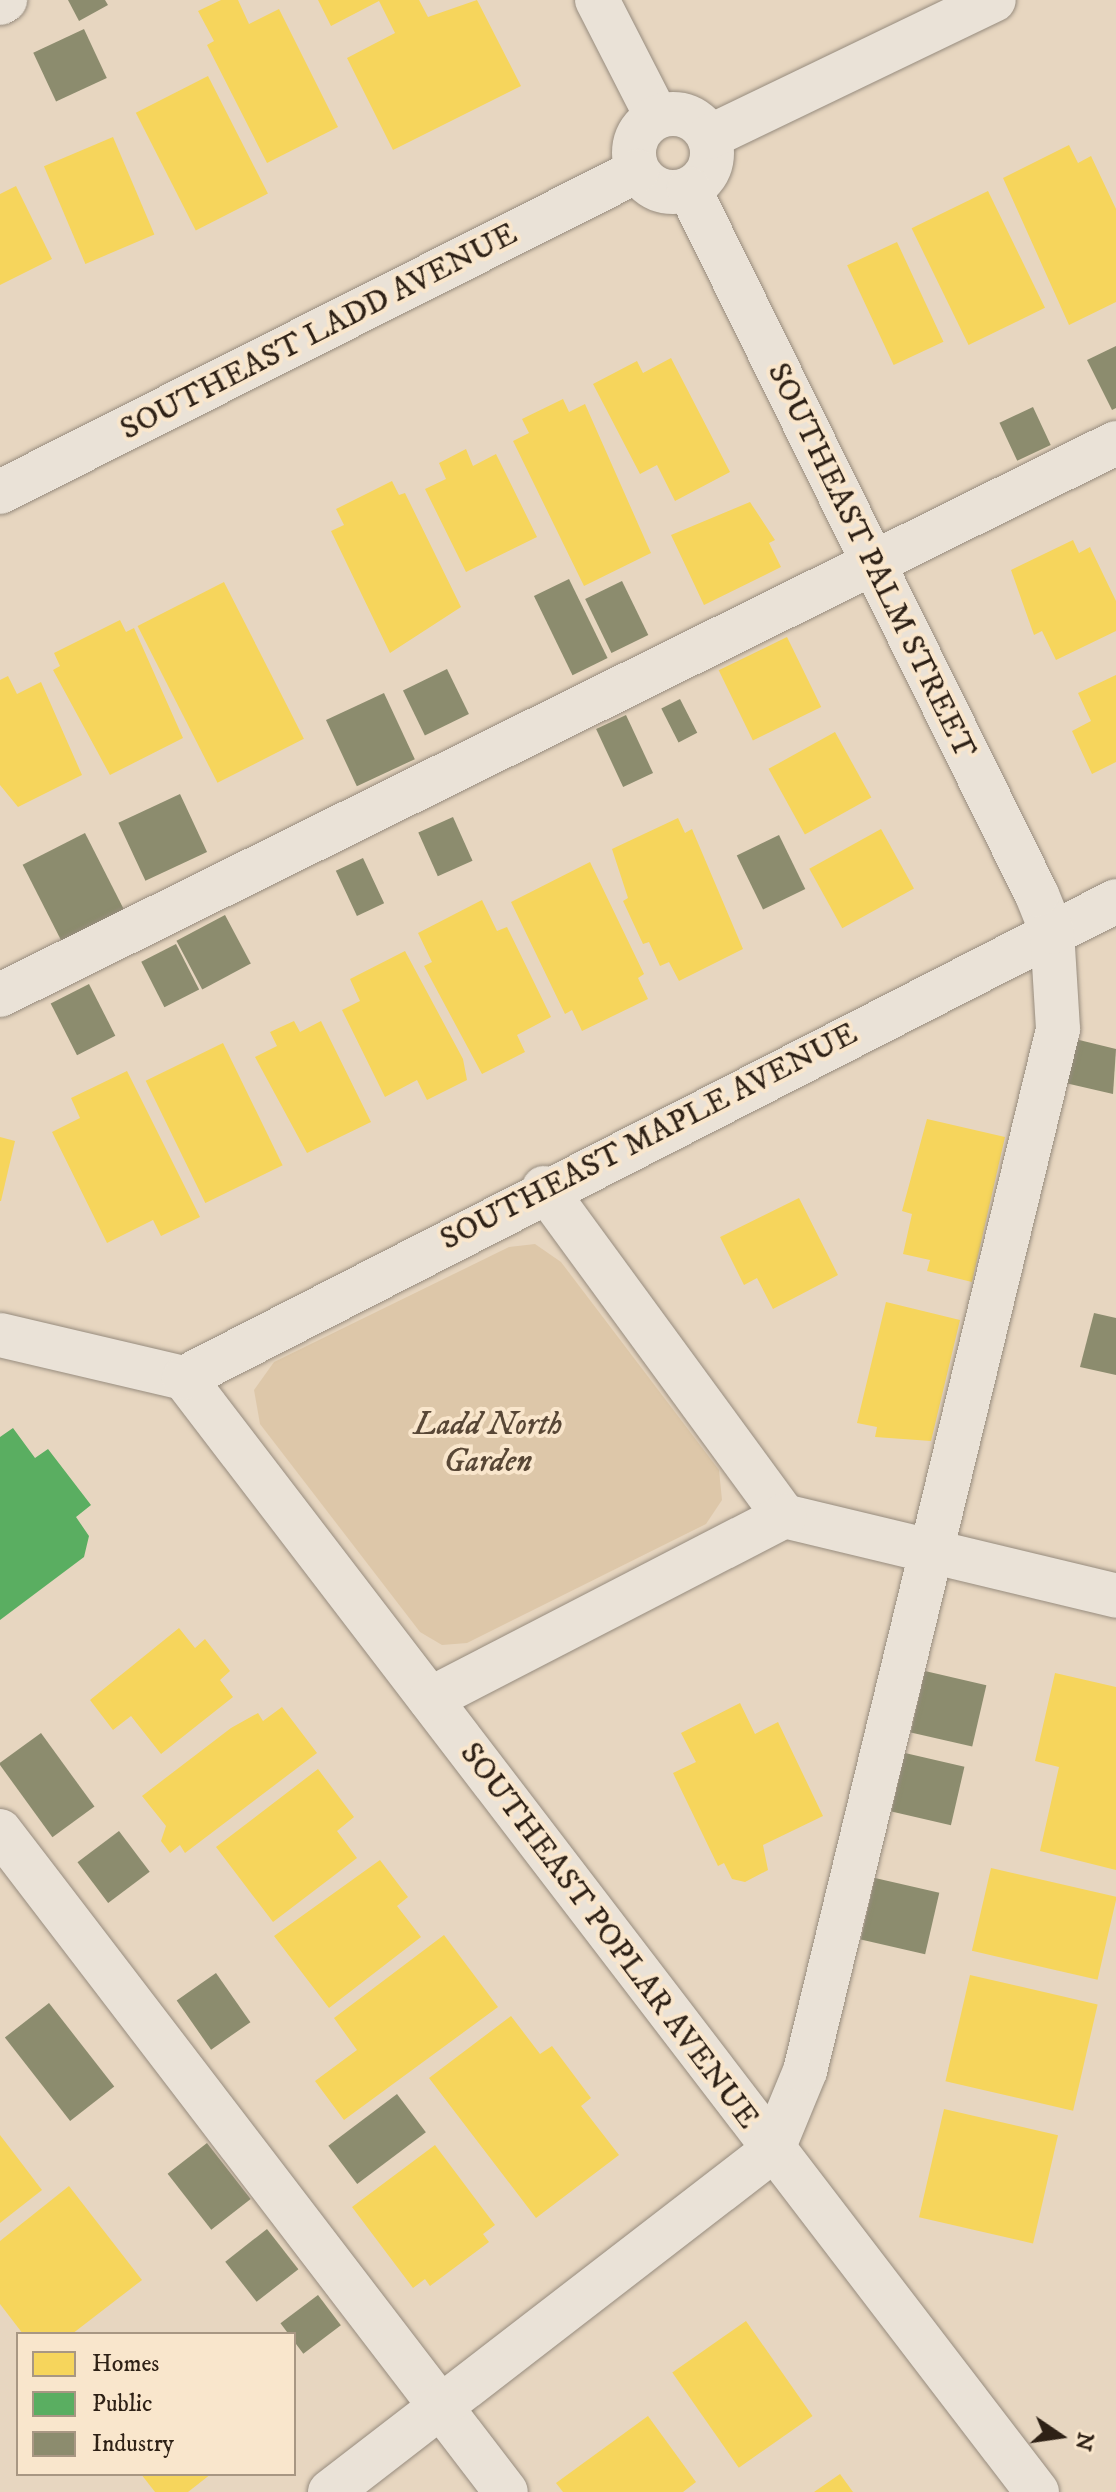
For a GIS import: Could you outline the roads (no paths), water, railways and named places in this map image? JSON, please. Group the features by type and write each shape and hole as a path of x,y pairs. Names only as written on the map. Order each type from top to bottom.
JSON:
{"street":[{"path":"597,0 657,117"},
{"path":"709,137 994,0"},
{"path":"687,116 709,137 710,167 689,189 660,191 637,171 636,140 657,117 687,116"},
{"name":"SOUTHEAST LADD AVENUE","path":"0,492 637,171"},
{"name":"SOUTHEAST PALM STREET","path":"689,189 1052,932"},
{"path":"0,995 1116,443"},
{"name":"SOUTHEAST MAPLE AVENUE","path":"184,1378 544,1188 1116,901"},
{"path":"330,2492 772,2151 805,2071 1058,1029 1052,932"},
{"path":"544,1188 784,1516 1116,1596"},
{"path":"0,1335 184,1378"},
{"name":"SOUTHEAST POPLAR AVENUE","path":"184,1378 772,2151 1037,2492"},
{"path":"430,1699 784,1516"},
{"path":"0,1831 506,2492"}],"park label":[{"name":"Ladd North Garden","path":"488,1444"}]}
